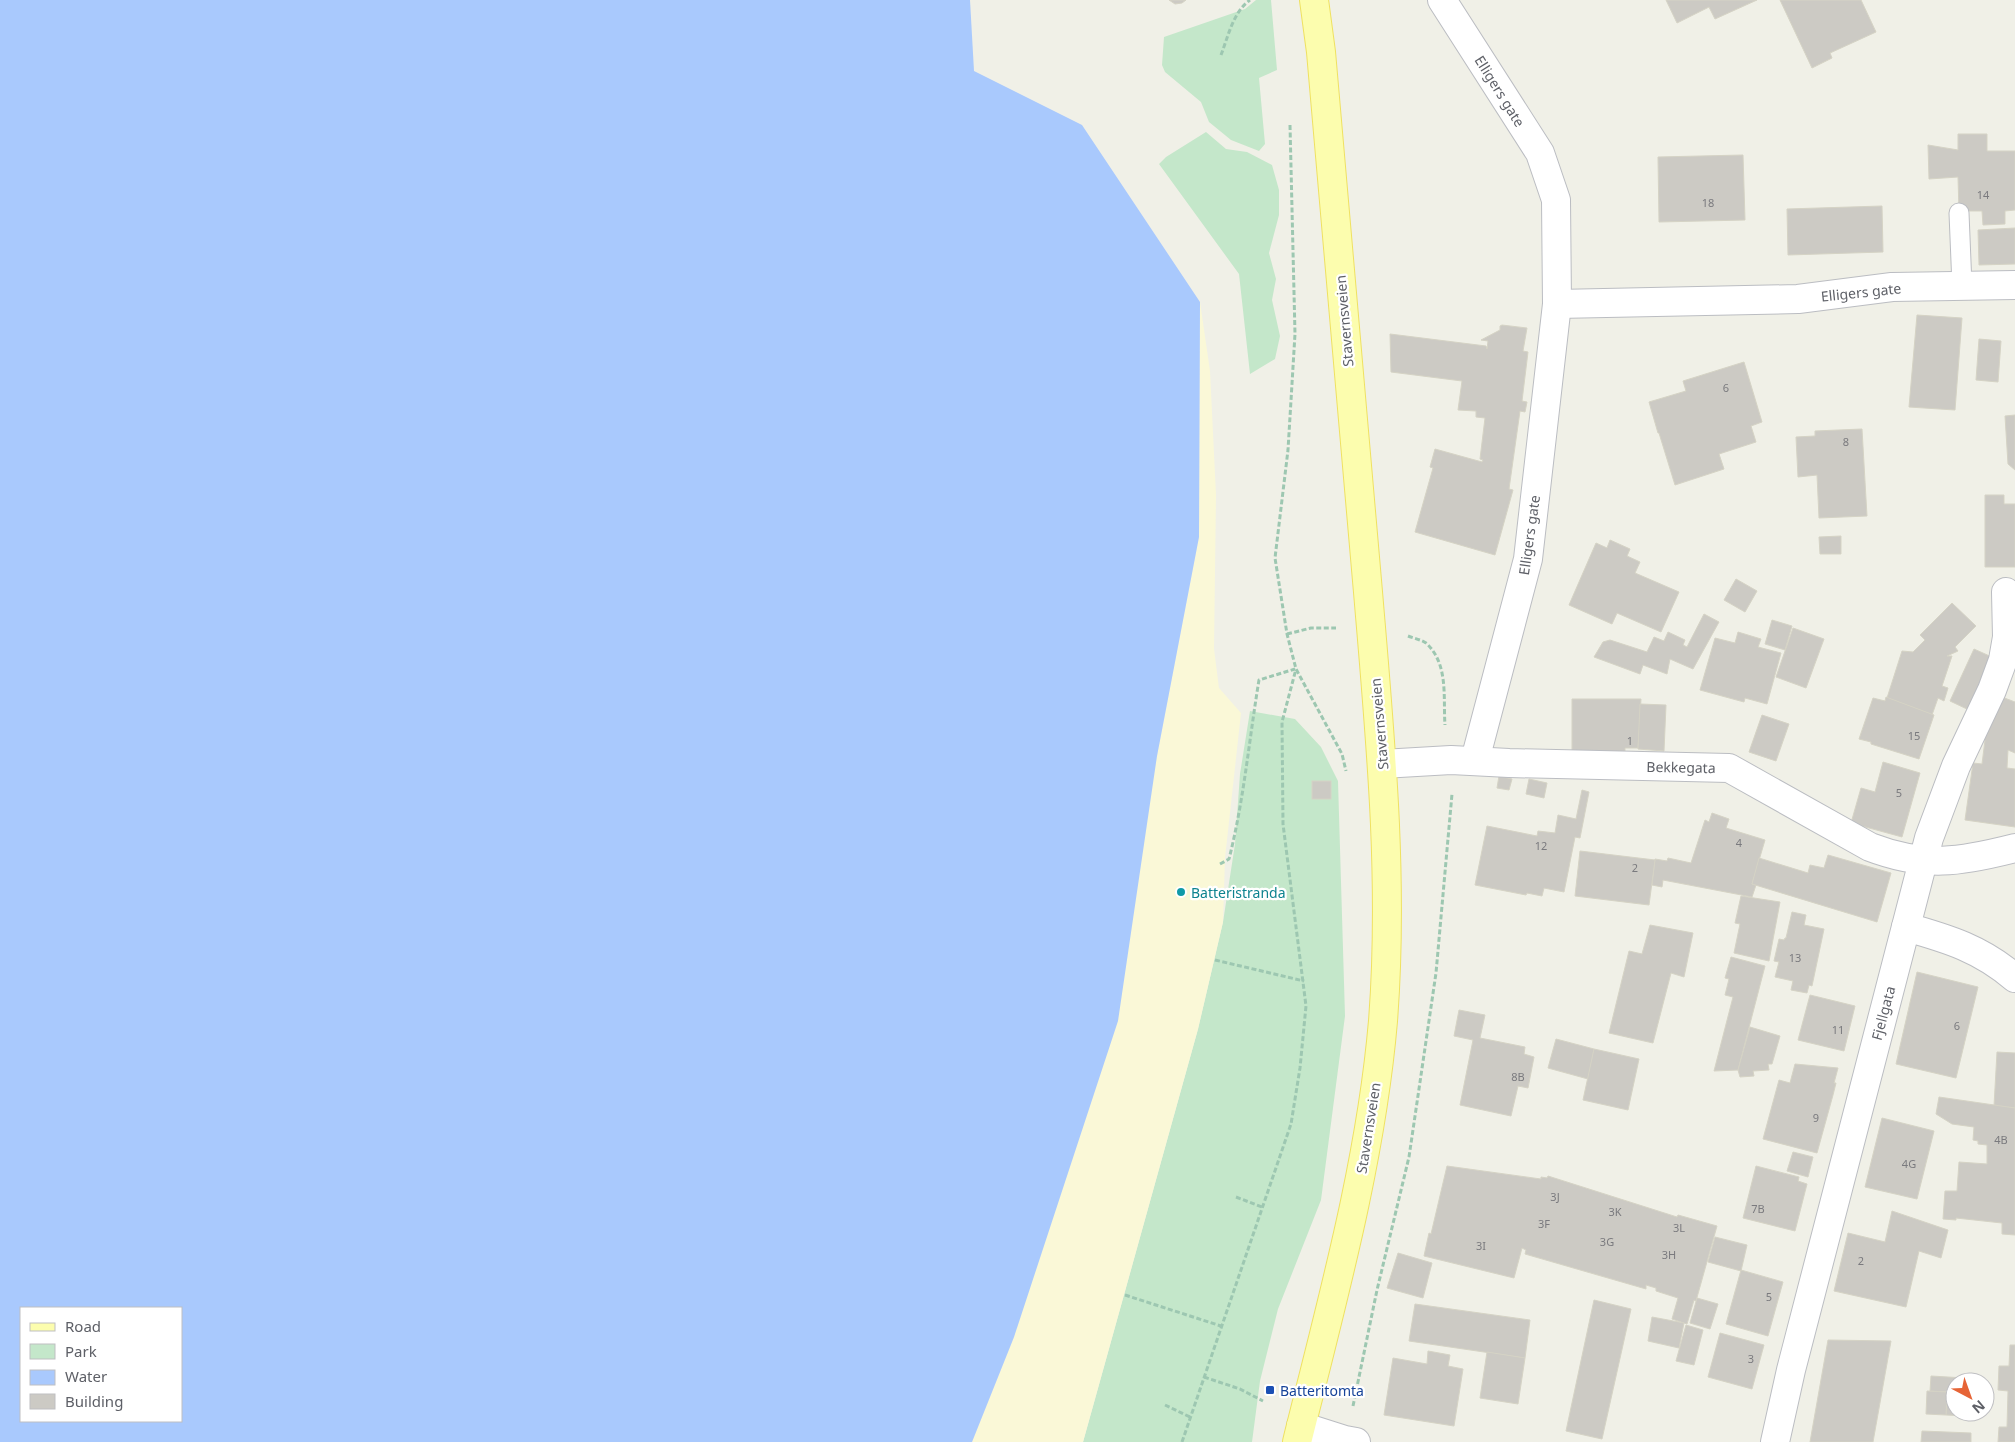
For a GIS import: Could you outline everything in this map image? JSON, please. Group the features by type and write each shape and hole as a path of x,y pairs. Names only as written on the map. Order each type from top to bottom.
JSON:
{"main road":[{"name":"Stavernsveien","path":"1299,1434 1366,1150 1383,1022 1387,937 1387,864 1382,764 1354,421 1321,52 1314,0"}],"street":[{"name":"Elligers gate","path":"1442,0 1540,154 1556,200 1557,304 1528,559 1475,760"},
{"name":"Elligers gate","path":"1557,304 1798,299 1892,287 2015,285"},
{"name":"Fjellgata","path":"1775,1442 1793,1360 1922,861 1936,814 1956,766 1992,690 2003,660 2007,637 2006,592"},
{"name":"Bekkegata","path":"1382,764 1475,760 1509,763 1729,768 1870,847 1894,856 1922,861 1948,862 1976,858 2015,848"},
{"path":"1906,927 1947,938 1978,951 1997,963 2015,978"},
{"path":"1299,1434 1356,1442"}],"lane":[{"path":"1959,213 1962,286"}],"path":[{"path":"1221,55 1234,21 1245,3 1250,0"},
{"path":"1290,120 1295,334 1288,450 1275,558 1287,634 1296,669 1342,754 1348,780"},
{"path":"1287,634 1311,628 1336,628"},
{"path":"1408,636 1425,642 1438,659 1443,674 1445,731"},
{"path":"1220,864 1229,859 1238,823 1259,680 1296,669"},
{"path":"1182,1442 1291,1124 1300,1068 1306,1006 1283,824 1282,722 1296,669"},
{"path":"1352,1412 1377,1290 1409,1157 1436,973 1452,790"},
{"path":"1215,960 1304,981"},
{"path":"1236,1197 1262,1207"},
{"path":"1125,1295 1221,1326"},
{"path":"1204,1377 1240,1389 1263,1400"},
{"path":"1165,1405 1190,1417"}],"green space":[{"path":"1256,0 1271,0 1277,70 1259,78 1265,144 1259,151 1231,140 1209,122 1201,102 1165,72 1162,65 1164,37 1245,9"},
{"path":"1206,132 1226,149 1247,152 1272,165 1279,190 1279,215 1269,253 1276,279 1272,300 1280,336 1275,359 1250,374 1239,274 1159,164 1166,157"},
{"path":"1250,711 1295,719 1321,747 1338,781 1345,1016 1321,1200 1278,1309 1260,1381 1252,1442 1083,1442 1198,1029 1223,922 1235,844 1240,774"}],"sand":[{"name":"Batteristranda","path":"1200,302 1210,371 1216,495 1214,649 1219,688 1241,713 1225,858 1223,922 1198,1029 1083,1442 972,1442 1014,1337 1157,756 1199,537"}],"water":[{"path":"0,0 970,0 974,71 1082,125 1200,302 1199,537 1157,756 1118,1021 1014,1337 972,1442 0,1442"}],"building":[{"path":"1169,0 1186,0 1175,4"},
{"path":"1666,0 1757,0 1715,19 1709,7 1677,23"},
{"path":"1780,0 1861,0 1876,32 1830,53 1832,58 1812,68"},
{"path":"1958,134 1987,134 1987,151 2015,151 2015,210 2005,211 2005,224 1983,225 1982,211 1959,211 1958,177 1929,179 1928,145 1958,150"},
{"path":"1743,155 1745,220 1659,222 1658,157"},
{"path":"1882,206 1883,252 1788,255 1787,209"},
{"path":"2015,228 2015,264 1979,265 1978,230"},
{"path":"1917,315 1962,318 1955,410 1909,407"},
{"path":"1502,325 1527,328 1523,351 1528,352 1522,401 1527,402 1525,412 1520,411 1509,489 1513,490 1495,555 1415,532 1433,468 1430,467 1435,449 1482,462 1483,460 1480,459 1485,418 1476,417 1476,411 1458,410 1462,381 1391,372 1390,334 1486,346 1487,349 1488,341 1481,340 1500,330"},
{"path":"1979,339 2001,341 1998,382 1976,380"},
{"path":"1744,362 1762,422 1751,426 1756,442 1719,454 1724,469 1675,485 1649,402 1686,391 1683,381"},
{"path":"2015,415 2015,470 2008,464 2005,416"},
{"path":"1862,429 1867,516 1819,518 1817,475 1798,477 1796,437 1815,436 1815,431"},
{"path":"1985,495 2004,495 2004,504 2015,504 2015,567 1985,567"},
{"path":"1841,536 1841,554 1820,554 1819,537"},
{"path":"1610,540 1630,549 1627,556 1640,562 1635,573 1679,592 1661,632 1617,613 1612,624 1569,605 1596,543 1607,548"},
{"path":"1736,579 1757,591 1745,612 1724,600"},
{"path":"1952,603 1976,626 1955,647 1958,651 1947,656 1952,656 1942,686 1948,688 1944,701 1938,698 1932,715 1887,698 1902,651 1913,652 1925,640 1920,635"},
{"path":"1704,614 1719,622 1693,669 1670,659 1667,674 1643,665 1640,674 1594,657 1603,642 1610,640 1647,652 1654,637 1664,641 1668,632 1685,640 1683,645 1687,647"},
{"path":"1772,620 1792,626 1785,650 1765,644"},
{"path":"1793,628 1824,639 1806,688 1776,677"},
{"path":"1738,632 1761,639 1758,647 1781,653 1767,704 1745,698 1744,702 1700,690 1715,638 1735,643"},
{"path":"1974,649 1994,658 1969,710 1950,701"},
{"path":"1886,697 1934,715 1919,759 1859,739 1873,698 1885,701"},
{"path":"2002,697 2015,702 2015,753 2008,750 2007,768 2015,769 2015,827 1965,820 1973,763 1982,764 1985,740 1980,738"},
{"path":"1572,699 1641,699 1638,748 1625,748 1625,752 1572,752"},
{"path":"1640,704 1666,705 1664,751 1638,749"},
{"path":"1762,715 1789,724 1776,761 1749,752"},
{"path":"1883,762 1920,773 1902,837 1851,823 1861,788 1875,792"},
{"path":"1499,776 1512,779 1509,790 1497,788"},
{"path":"1529,779 1547,783 1544,798 1526,794"},
{"path":"1312,781 1331,781 1331,799 1312,799"},
{"path":"1582,790 1589,792 1580,838 1575,837 1564,892 1544,888 1542,896 1527,893 1526,895 1475,885 1487,826 1537,836 1538,831 1555,833 1558,815 1576,819"},
{"path":"1712,813 1729,819 1726,828 1765,840 1752,884 1756,885 1752,897 1663,880 1662,887 1652,885 1655,859 1667,861 1668,858 1691,863 1705,820 1709,822"},
{"path":"1580,851 1655,860 1649,905 1575,896"},
{"path":"1828,855 1891,873 1877,922 1752,884 1759,858 1808,873 1810,865 1824,868"},
{"path":"1741,896 1780,902 1769,961 1734,953 1740,924 1735,923"},
{"path":"1792,912 1806,915 1804,925 1824,929 1812,986 1809,985 1807,993 1791,990 1793,981 1775,977 1779,962 1774,961 1779,939 1784,940 1786,938"},
{"path":"1650,925 1693,933 1684,977 1671,973 1653,1043 1609,1033 1629,951 1642,954"},
{"path":"1731,957 1765,966 1738,1070 1714,1071 1733,997 1725,995 1729,979 1725,978"},
{"path":"1917,972 1978,987 1956,1078 1896,1064"},
{"path":"1810,995 1855,1006 1844,1051 1798,1040"},
{"path":"1459,1010 1485,1015 1480,1038 1525,1047 1524,1054 1534,1057 1528,1088 1518,1086 1511,1116 1460,1105 1473,1040 1454,1036"},
{"path":"1750,1027 1780,1036 1772,1064 1768,1064 1769,1070 1753,1071 1754,1076 1740,1077 1738,1070"},
{"path":"1556,1039 1594,1049 1588,1079 1548,1068"},
{"path":"1594,1049 1639,1059 1628,1110 1583,1100"},
{"path":"1997,1052 2015,1053 2015,1108 1994,1106"},
{"path":"1795,1064 1838,1068 1834,1083 1836,1083 1817,1153 1763,1139 1779,1080 1790,1083"},
{"path":"1939,1097 2015,1108 2015,1235 2002,1234 2002,1223 1956,1218 1956,1220 1943,1219 1945,1191 1957,1191 1959,1162 1987,1164 1987,1145 1978,1144 1978,1141 1973,1140 1974,1127 1952,1124 1936,1114"},
{"path":"1882,1118 1934,1131 1917,1199 1865,1187"},
{"path":"1793,1152 1813,1157 1808,1177 1787,1171"},
{"path":"1447,1166 1541,1179 1541,1177 1547,1178 1548,1176 1677,1217 1678,1215 1717,1226 1696,1301 1694,1300 1687,1324 1672,1319 1678,1298 1656,1291 1656,1288 1646,1285 1646,1289 1525,1254 1526,1250 1522,1248 1514,1278 1424,1256"},
{"path":"1756,1166 1799,1177 1798,1181 1807,1184 1795,1231 1743,1218"},
{"path":"1892,1211 1948,1230 1941,1258 1919,1251 1906,1307 1834,1291 1848,1233 1885,1242"},
{"path":"1715,1237 1747,1245 1741,1271 1708,1262"},
{"path":"1398,1253 1432,1263 1423,1298 1387,1288"},
{"path":"1741,1270 1783,1282 1768,1336 1726,1324"},
{"path":"1697,1298 1718,1304 1710,1329 1690,1323"},
{"path":"1594,1300 1631,1309 1602,1439 1566,1431"},
{"path":"1415,1304 1530,1320 1525,1358 1409,1341"},
{"path":"1652,1317 1684,1323 1679,1348 1648,1341"},
{"path":"1686,1325 1703,1330 1694,1365 1676,1361"},
{"path":"1720,1333 1764,1345 1752,1389 1708,1377"},
{"path":"1828,1340 1891,1341 1873,1442 1810,1442"},
{"path":"2010,1345 2015,1345 2015,1442 1998,1442 1999,1427 2007,1427 2008,1391 1998,1390 1999,1366 2009,1366"},
{"path":"1428,1351 1450,1355 1448,1366 1463,1369 1454,1426 1384,1415 1393,1358 1427,1364"},
{"path":"1487,1352 1525,1358 1518,1404 1480,1398"},
{"path":"1931,1376 1945,1377 1945,1392 1930,1391"},
{"path":"1927,1391 1945,1392 1945,1415 1926,1414"},
{"path":"1922,1431 1971,1433 1971,1442 1921,1442"}],"place":[{"name":"Batteristranda","path":"1181,892"},
{"name":"Batteritomta","path":"1270,1390"}]}
